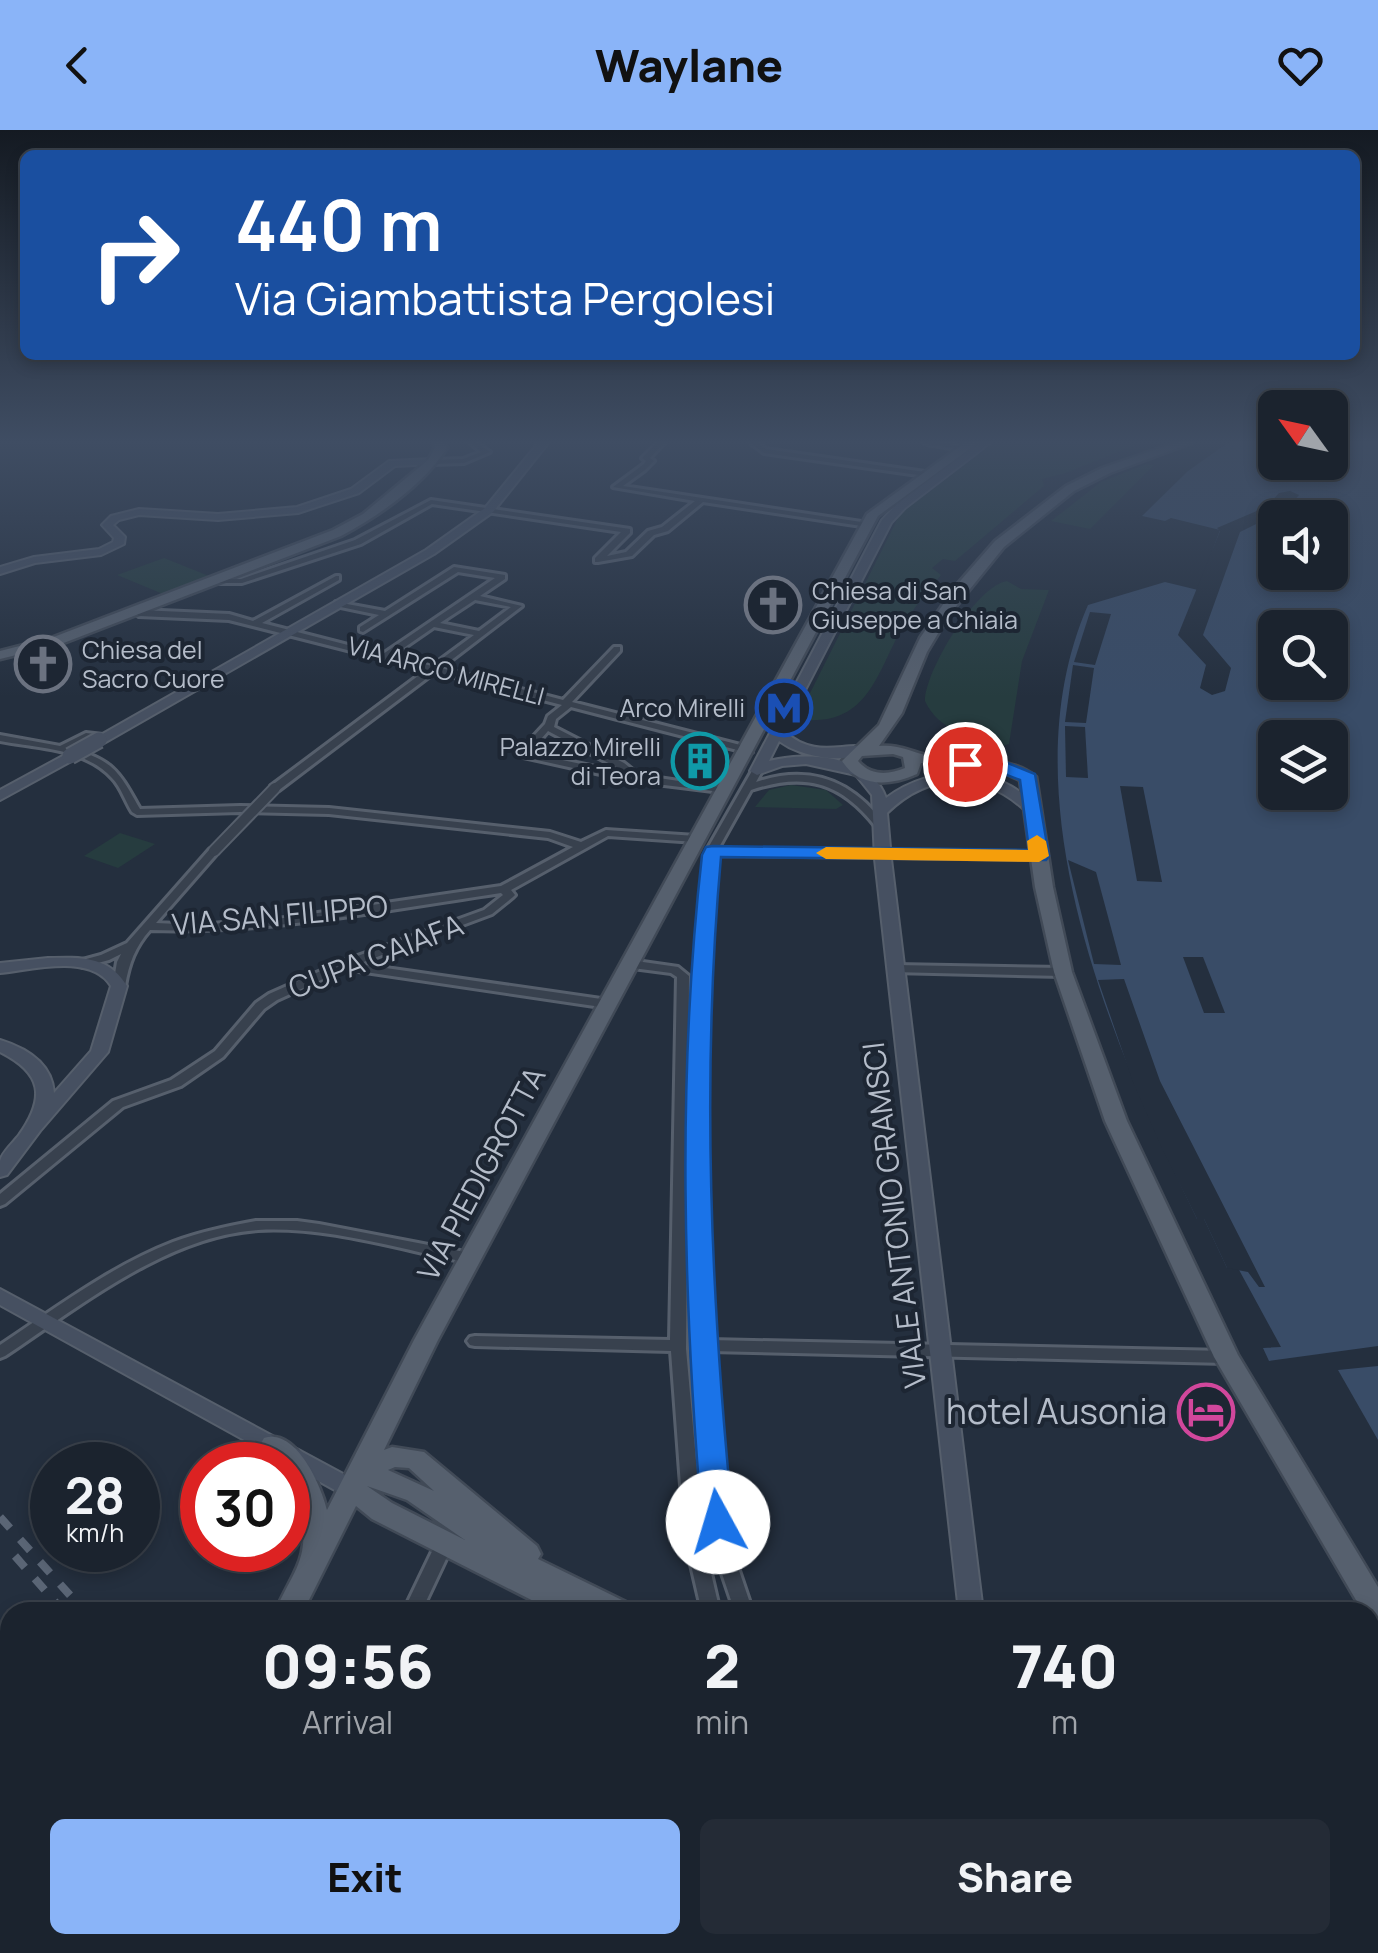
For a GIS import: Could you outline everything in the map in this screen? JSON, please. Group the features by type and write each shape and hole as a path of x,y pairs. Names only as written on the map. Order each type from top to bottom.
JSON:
{"main road":[{"path":"2,655 56,642 350,527"},
{"name":"VIA PIEDIGROTTA","path":"294,1602 470,1258 696,839 759,732 866,527"},
{"path":"888,727 894,744 914,766 905,775 884,778 859,773 850,761 888,727 934,626 964,586 1022,527"},
{"path":"864,750 1003,767 1028,778 1039,856 1063,972 1116,1121 1226,1356 1372,1602"},
{"path":"353,1481 397,1456 417,1460 574,1599"},
{"path":"353,1481 392,1479 438,1504 574,1599"},
{"path":"353,1481 372,1506 574,1599"},
{"path":"310,1496 317,1524 313,1568"},
{"path":"406,1524 430,1522 439,1514 438,1504"}],"street":[{"path":"0,571 34,560 112,548 120,538 109,527"},
{"path":"214,581 242,581 358,542 385,527"},
{"path":"0,796 67,752 101,739 291,632 430,552 465,527"},
{"path":"605,527 625,530 598,561 629,554 651,533 668,527"},
{"path":"741,1602 720,1541 701,1344 700,973 713,852 884,527"},
{"path":"363,629 460,568 502,578 387,656"},
{"path":"255,623 336,578"},
{"path":"411,582 429,586"},
{"path":"0,1172 89,1066 105,1039 124,962 134,941 214,851 274,788 518,606 475,597"},
{"path":"339,604 386,614"},
{"name":"VIA ARCO MIRELLI","path":"139,613 224,617 255,623 749,750"},
{"path":"434,624 481,634"},
{"path":"617,649 522,752 526,756 636,778 725,791"},
{"path":"548,726 620,765 636,778"},
{"path":"759,732 796,747 830,753 864,750"},
{"path":"0,738 67,752 115,774 137,812 240,808 344,812 550,835 581,846"},
{"path":"749,750 774,739"},
{"path":"774,739 810,760 859,773"},
{"path":"757,772 778,763 810,760"},
{"name":"VIALE ANTONIO GRAMSCI","path":"859,773 879,794 882,854 971,1602"},
{"path":"747,788 785,777 830,781 852,792 879,819 908,787 946,778 979,779 1007,786 1032,809"},
{"name":"VIA SAN FILIPPO","path":"147,926 199,928 284,922 504,889 607,832 696,839"},
{"path":"713,852 1039,856"},
{"name":"CUPA CAIAFA","path":"0,1201 118,1104 176,1083 219,1054 266,1002 345,965 488,912 509,895 504,889"},
{"path":"0,968 83,963 112,955 134,941"},
{"path":"83,963 107,968 119,986"},
{"path":"629,964 674,970 683,976 678,1346 694,1539 709,1602"},
{"path":"345,965 608,1004"},
{"path":"896,969 1063,972"},
{"path":"0,1046 18,1053 52,1078 68,1078 89,1066"},
{"path":"36,1126 46,1100 42,1073"},
{"path":"0,1352 109,1280 188,1244 226,1232 298,1226 470,1258"},
{"path":"0,1296 267,1442"},
{"path":"475,1341 678,1346"},
{"path":"701,1344 1226,1356"},
{"path":"310,1465 353,1481"},
{"path":"417,1602 445,1542"}],"green space":[{"path":"893,527 995,527 955,561 943,559 932,568 941,575 907,619 876,679 855,707 821,720 797,719"},
{"path":"164,558 209,576 163,594 117,575"},
{"path":"1007,581 1021,589 1049,590 1022,661 1009,744 1002,746 968,737 947,726 925,701 933,670 954,632 981,598"},
{"path":"791,785 826,790 843,805 836,809 755,807 769,790"},
{"path":"120,833 155,844 118,868 84,856"}],"water":[{"path":"1208,527 1258,527 1258,590 1348,590 1348,527 1378,527 1378,1346 1269,1361 1263,1348 1281,1347 1238,1268 1227,1268 1204,1219 1197,1219 1164,1150 1103,998 1079,918 1063,838 1058,757 1065,679 1088,605 1165,582 1198,590 1220,530"},
{"path":"1378,1366 1378,1440 1338,1370"}],"pier":[{"path":"1250,527 1240,532 1203,635 1231,668 1225,691 1212,695 1200,688 1206,665 1178,635 1220,531 1217,528"},
{"path":"1090,612 1111,614 1095,665 1074,662"},
{"path":"1073,665 1094,668 1086,723 1065,722"},
{"path":"1065,726 1085,727 1088,778 1066,777"},
{"path":"1120,786 1143,787 1162,882 1137,881"},
{"path":"1068,860 1096,872 1121,965 1094,964"},
{"path":"1183,957 1203,957 1225,1013 1204,1013"},
{"path":"1124,979 1160,1081 1265,1287 1259,1287 1248,1272 1227,1268 1204,1219 1197,1219 1161,1146 1133,1082 1098,980"}],"railway":[{"path":"0,1517 76,1602"},
{"path":"15,1556 55,1602"}],"slow traffic":[{"path":"826,853 1039,856 1037,841"}],"place":[{"name":"Chiesa di San Giuseppe a Chiaia","path":"773,605"},
{"name":"Chiesa del Sacro Cuore","path":"43,664"},
{"name":"Arco Mirelli","path":"784,708"},
{"name":"Palazzo Mirelli di Teora","path":"700,761"},
{"name":"hotel Ausonia","path":"1206,1412"}],"route":[{"path":"718,1522 701,1344 700,973 712,855 736,851 1039,856 1028,778 1022,772 1003,767 965,764"}]}
